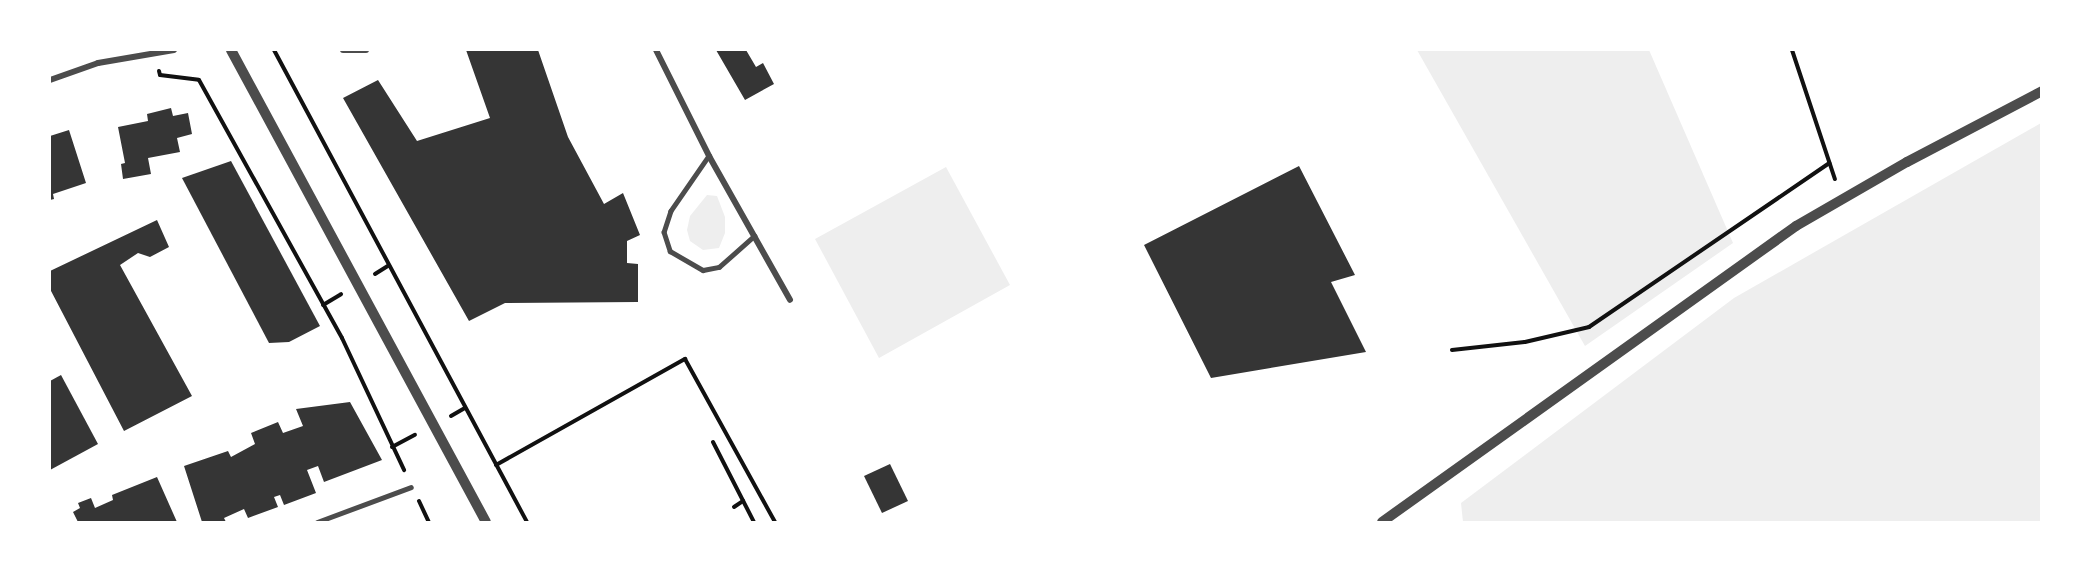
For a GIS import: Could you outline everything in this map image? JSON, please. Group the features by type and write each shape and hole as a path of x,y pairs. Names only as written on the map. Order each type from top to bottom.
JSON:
{"street":[{"path":"50,80 98,63 174,50"},
{"path":"231,50 486,522"},
{"path":"343,50 366,50"},
{"path":"656,50 710,156 790,300"},
{"path":"1382,522 1619,350 1796,226 2042,91"},
{"path":"317,522 411,487"}],"lane":[{"path":"710,156 671,211 664,232 670,251 688,265 719,267 754,236"}],"path":[{"path":"274,50 527,522"},
{"path":"1792,50 1842,200"},
{"path":"158,52 160,75 199,80 342,338 429,522"},
{"path":"1452,350 1525,342 1589,327 1830,163"},
{"path":"496,465 685,359 775,522"},
{"path":"713,442 754,522"},
{"path":"734,507 743,501"}],"shaded area":[{"path":"1417,50 1649,50 1733,243 1585,346"},
{"path":"2041,123 2041,522 1463,522 1461,503 1734,298"},
{"path":"946,167 1010,285 879,358 815,239"},
{"path":"707,195 717,196 725,217 725,233 719,248 703,250 690,241 687,230 690,216"}],"building":[{"path":"466,50 538,50 568,137 604,204 623,193 640,235 627,241 627,263 638,264 638,302 505,303 469,321 343,98 378,80 417,141 490,118"},
{"path":"716,50 746,50 756,67 763,63 774,84 745,100"},
{"path":"171,108 173,116 188,113 192,134 177,138 180,152 148,158 151,174 123,179 121,164 125,163 118,127 148,121 147,114"},
{"path":"69,130 86,183 53,194 54,199 50,200 50,136"},
{"path":"231,161 320,326 289,342 269,343 182,178"},
{"path":"1299,166 1355,275 1331,282 1366,352 1211,378 1144,245"},
{"path":"157,220 169,247 150,257 138,253 120,265 192,396 124,431 50,289 50,271"},
{"path":"61,375 98,444 50,470 50,381"},
{"path":"350,402 382,460 324,482 318,466 307,470 316,493 284,505 280,495 274,497 278,507 248,518 244,509 224,518 226,522 202,522 184,466 228,451 231,457 255,444 251,433 278,422 283,433 303,426 296,409"},
{"path":"890,464 908,501 882,513 864,476"},
{"path":"157,477 177,522 78,522 73,512 80,508 78,503 91,498 95,508 113,500 112,495"}]}
